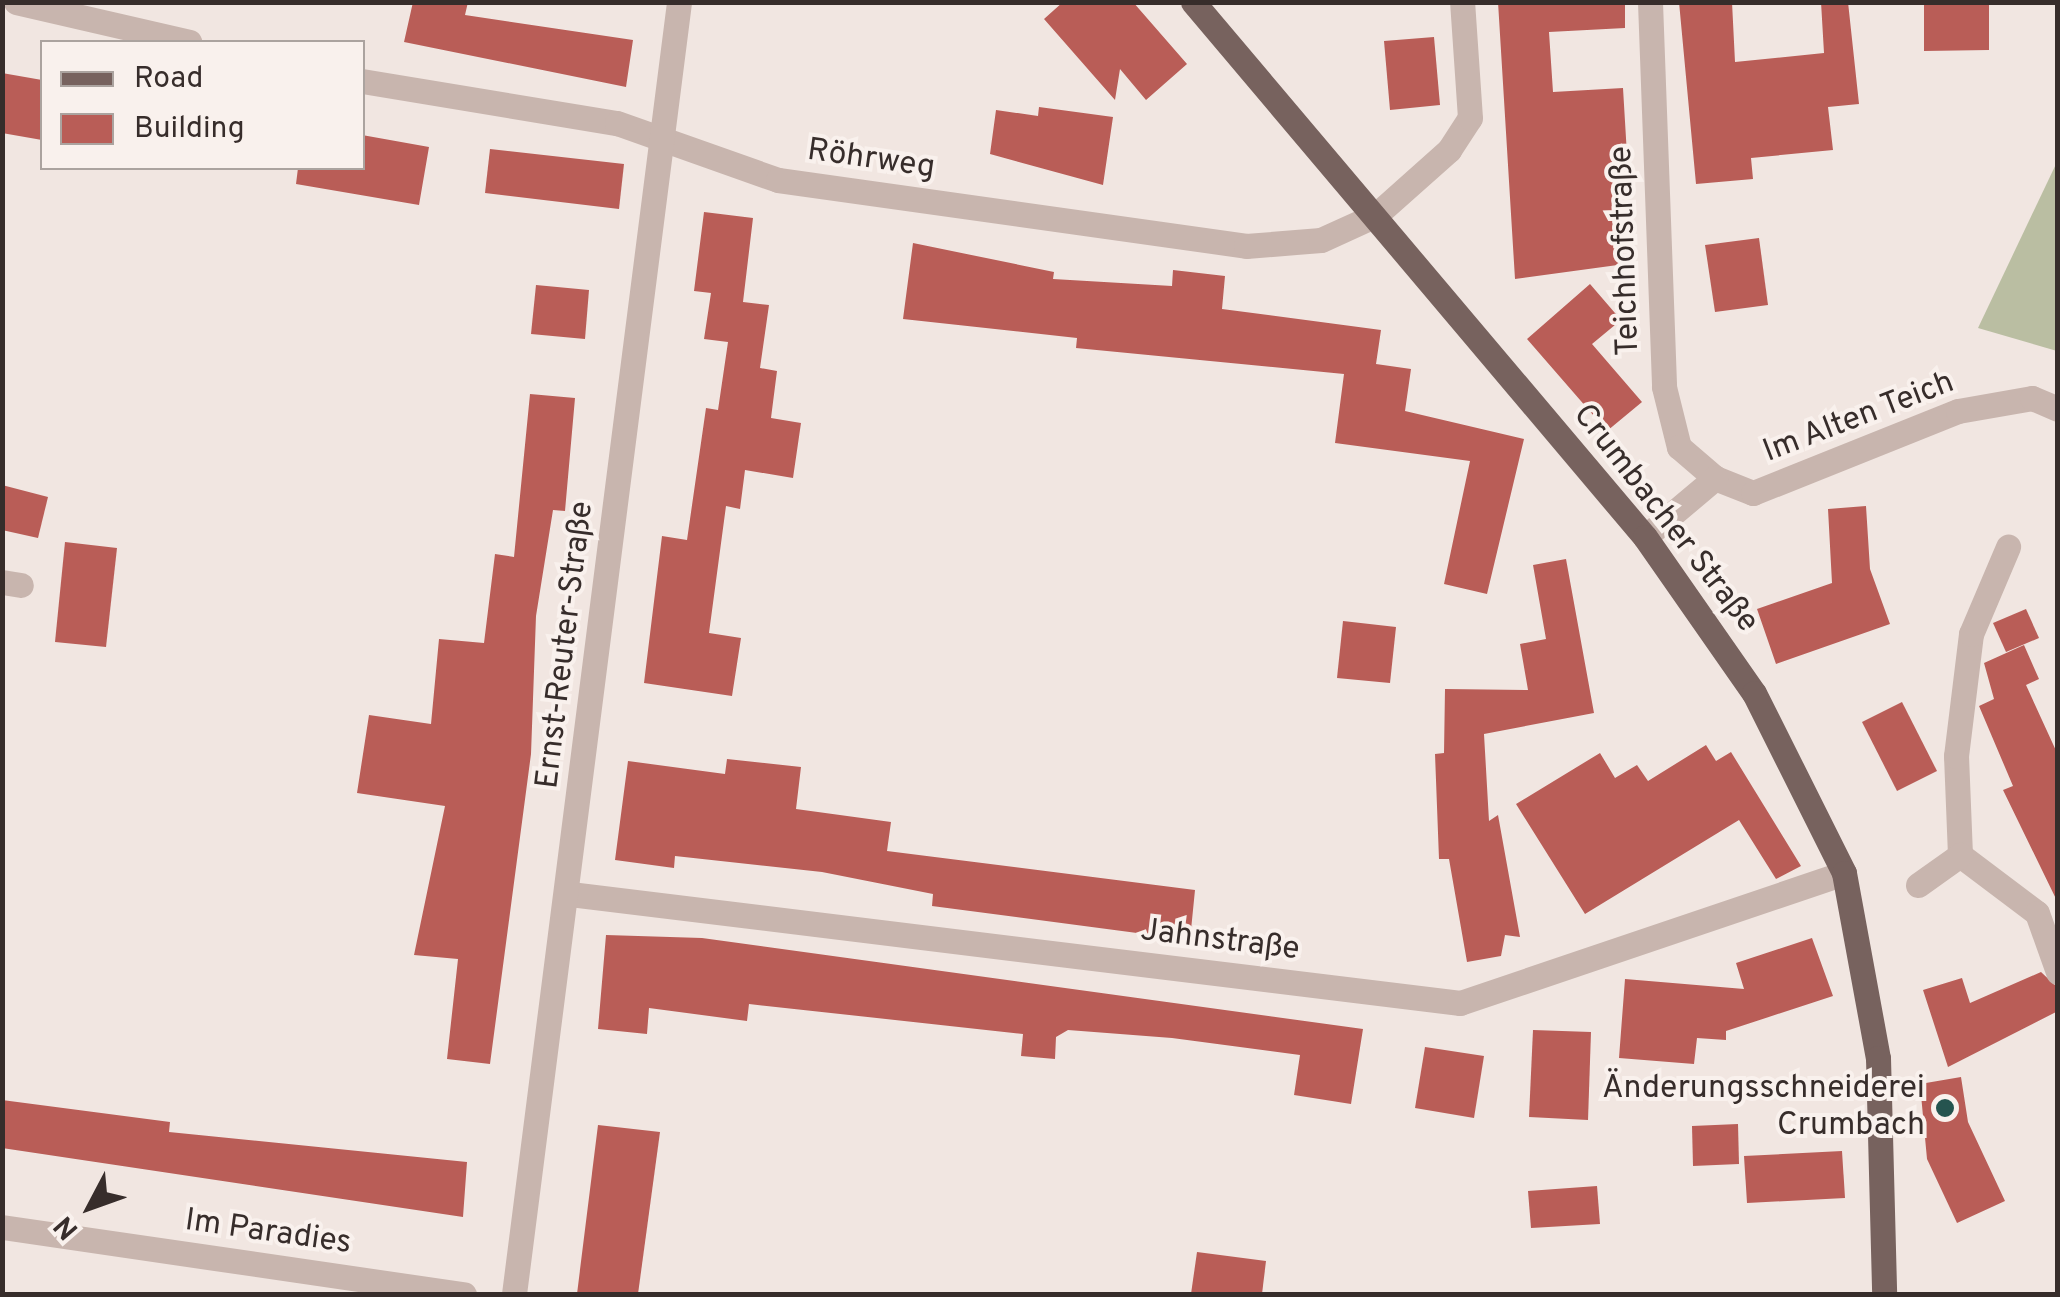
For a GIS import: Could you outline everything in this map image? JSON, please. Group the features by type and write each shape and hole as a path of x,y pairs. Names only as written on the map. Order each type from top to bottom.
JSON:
{"main road":[{"name":"Crumbacher Straße","path":"1193,2 1645,536 1754,693 1844,873 1878,1058 1884,1294"}],"street":[{"path":"16,2 181,40"},
{"name":"Ernst-Reuter-Straße","path":"514,1294 570,894 658,141 679,2"},
{"name":"Röhrweg","path":"365,82 568,112 778,180 1246,246 1321,240 1376,215 1448,150 1470,118 1462,2"},
{"name":"Teichhofstraße","path":"1650,2 1664,387 1680,446 1716,478"},
{"name":"Im Alten Teich","path":"1716,478 1753,493 1958,411 2032,398 2058,409"},
{"path":"1645,536 1716,478"},
{"path":"2008,547 1971,634 1956,756 1960,854 2036,913 2058,972"},
{"path":"1918,885 1960,854"},
{"name":"Jahnstraße","path":"570,894 1460,1003 1844,873"},
{"name":"Im Paradies","path":"2,1227 464,1294"}],"green space":[{"path":"2057,162 2057,351 1978,328"}],"building":[{"path":"413,2 468,2 465,15 633,40 626,87 404,42"},
{"path":"1063,2 1133,2 1187,64 1146,100 1120,69 1115,100 1044,19"},
{"path":"1498,2 1625,2 1625,28 1549,32 1553,92 1623,88 1627,155 1615,156 1625,264 1515,279"},
{"path":"1679,2 1732,2 1735,62 1824,53 1821,2 1848,2 1859,104 1828,107 1833,150 1751,158 1753,179 1696,184"},
{"path":"1924,2 1989,2 1989,50 1924,51"},
{"path":"1434,37 1440,105 1390,110 1384,41"},
{"path":"2,73 40,80 40,140 2,133"},
{"path":"1039,107 1113,117 1103,185 990,154 996,110 1038,116"},
{"path":"365,136 429,147 419,205 296,184 298,170 365,170"},
{"path":"490,149 624,164 619,209 485,193"},
{"path":"704,212 753,218 743,302 769,305 760,368 777,371 771,418 801,423 793,478 745,470 740,509 726,506 709,633 741,638 732,696 644,683 662,536 687,540 706,408 718,410 728,342 704,339 711,293 694,291"},
{"path":"1759,238 1768,305 1715,312 1705,245"},
{"path":"913,243 1054,272 1053,279 1172,286 1173,270 1225,276 1222,309 1381,330 1376,364 1411,369 1405,411 1524,439 1487,594 1444,584 1470,461 1335,443 1344,374 1076,348 1077,338 903,319"},
{"path":"1590,284 1621,320 1592,344 1642,402 1607,431 1527,339"},
{"path":"536,285 589,290 585,339 531,334"},
{"path":"530,394 575,398 565,511 553,510 536,616 531,754 490,1064 447,1059 458,959 414,955 445,806 357,793 369,715 431,724 439,639 484,643 495,554 514,557"},
{"path":"2,485 48,497 38,538 2,530"},
{"path":"1866,506 1870,569 1890,624 1776,664 1757,609 1832,583 1828,509"},
{"path":"65,542 117,548 106,647 55,642"},
{"path":"1566,559 1594,713 1484,734 1489,821 1498,815 1520,937 1505,935 1501,956 1467,962 1449,859 1439,859 1435,754 1444,753 1445,689 1528,690 1520,644 1546,639 1533,565"},
{"path":"2026,609 2039,638 2006,652 1993,623"},
{"path":"1343,621 1396,627 1390,683 1337,678"},
{"path":"2024,645 2039,679 2026,685 2058,755 2058,903 2003,790 2013,786 1979,706 1994,699 1984,663"},
{"path":"1902,702 1937,771 1897,791 1862,722"},
{"path":"1706,745 1716,761 1731,752 1801,866 1776,879 1739,820 1585,914 1516,804 1600,753 1615,778 1637,765 1648,781"},
{"path":"727,759 801,767 796,809 891,822 887,851 1195,890 1190,940 932,906 933,894 822,872 675,856 674,868 615,860 628,761 725,774"},
{"path":"606,935 702,938 1363,1029 1351,1104 1294,1095 1300,1055 1172,1038 1068,1030 1056,1037 1055,1059 1021,1056 1023,1034 749,1004 747,1021 649,1008 647,1034 598,1029"},
{"path":"1812,938 1833,996 1726,1031 1726,1040 1697,1038 1694,1064 1619,1058 1625,979 1744,989 1736,963"},
{"path":"2041,972 2058,988 2058,1011 1948,1067 1923,990 1962,978 1970,1003"},
{"path":"1533,1030 1591,1032 1588,1120 1529,1117"},
{"path":"1425,1047 1484,1056 1474,1118 1415,1108"},
{"path":"1961,1077 1968,1122 2005,1201 1957,1223 1927,1159 1920,1084"},
{"path":"2,1100 170,1122 169,1132 467,1162 463,1217 2,1148"},
{"path":"1738,1124 1739,1164 1693,1166 1692,1126"},
{"path":"598,1125 660,1132 638,1294 577,1294"},
{"path":"1842,1151 1845,1198 1747,1203 1744,1156"},
{"path":"1597,1186 1600,1224 1531,1228 1528,1191"},
{"path":"1197,1252 1266,1261 1262,1294 1191,1294"}],"place":[{"name":"Änderungsschneiderei Crumbach","path":"1945,1108"}]}
